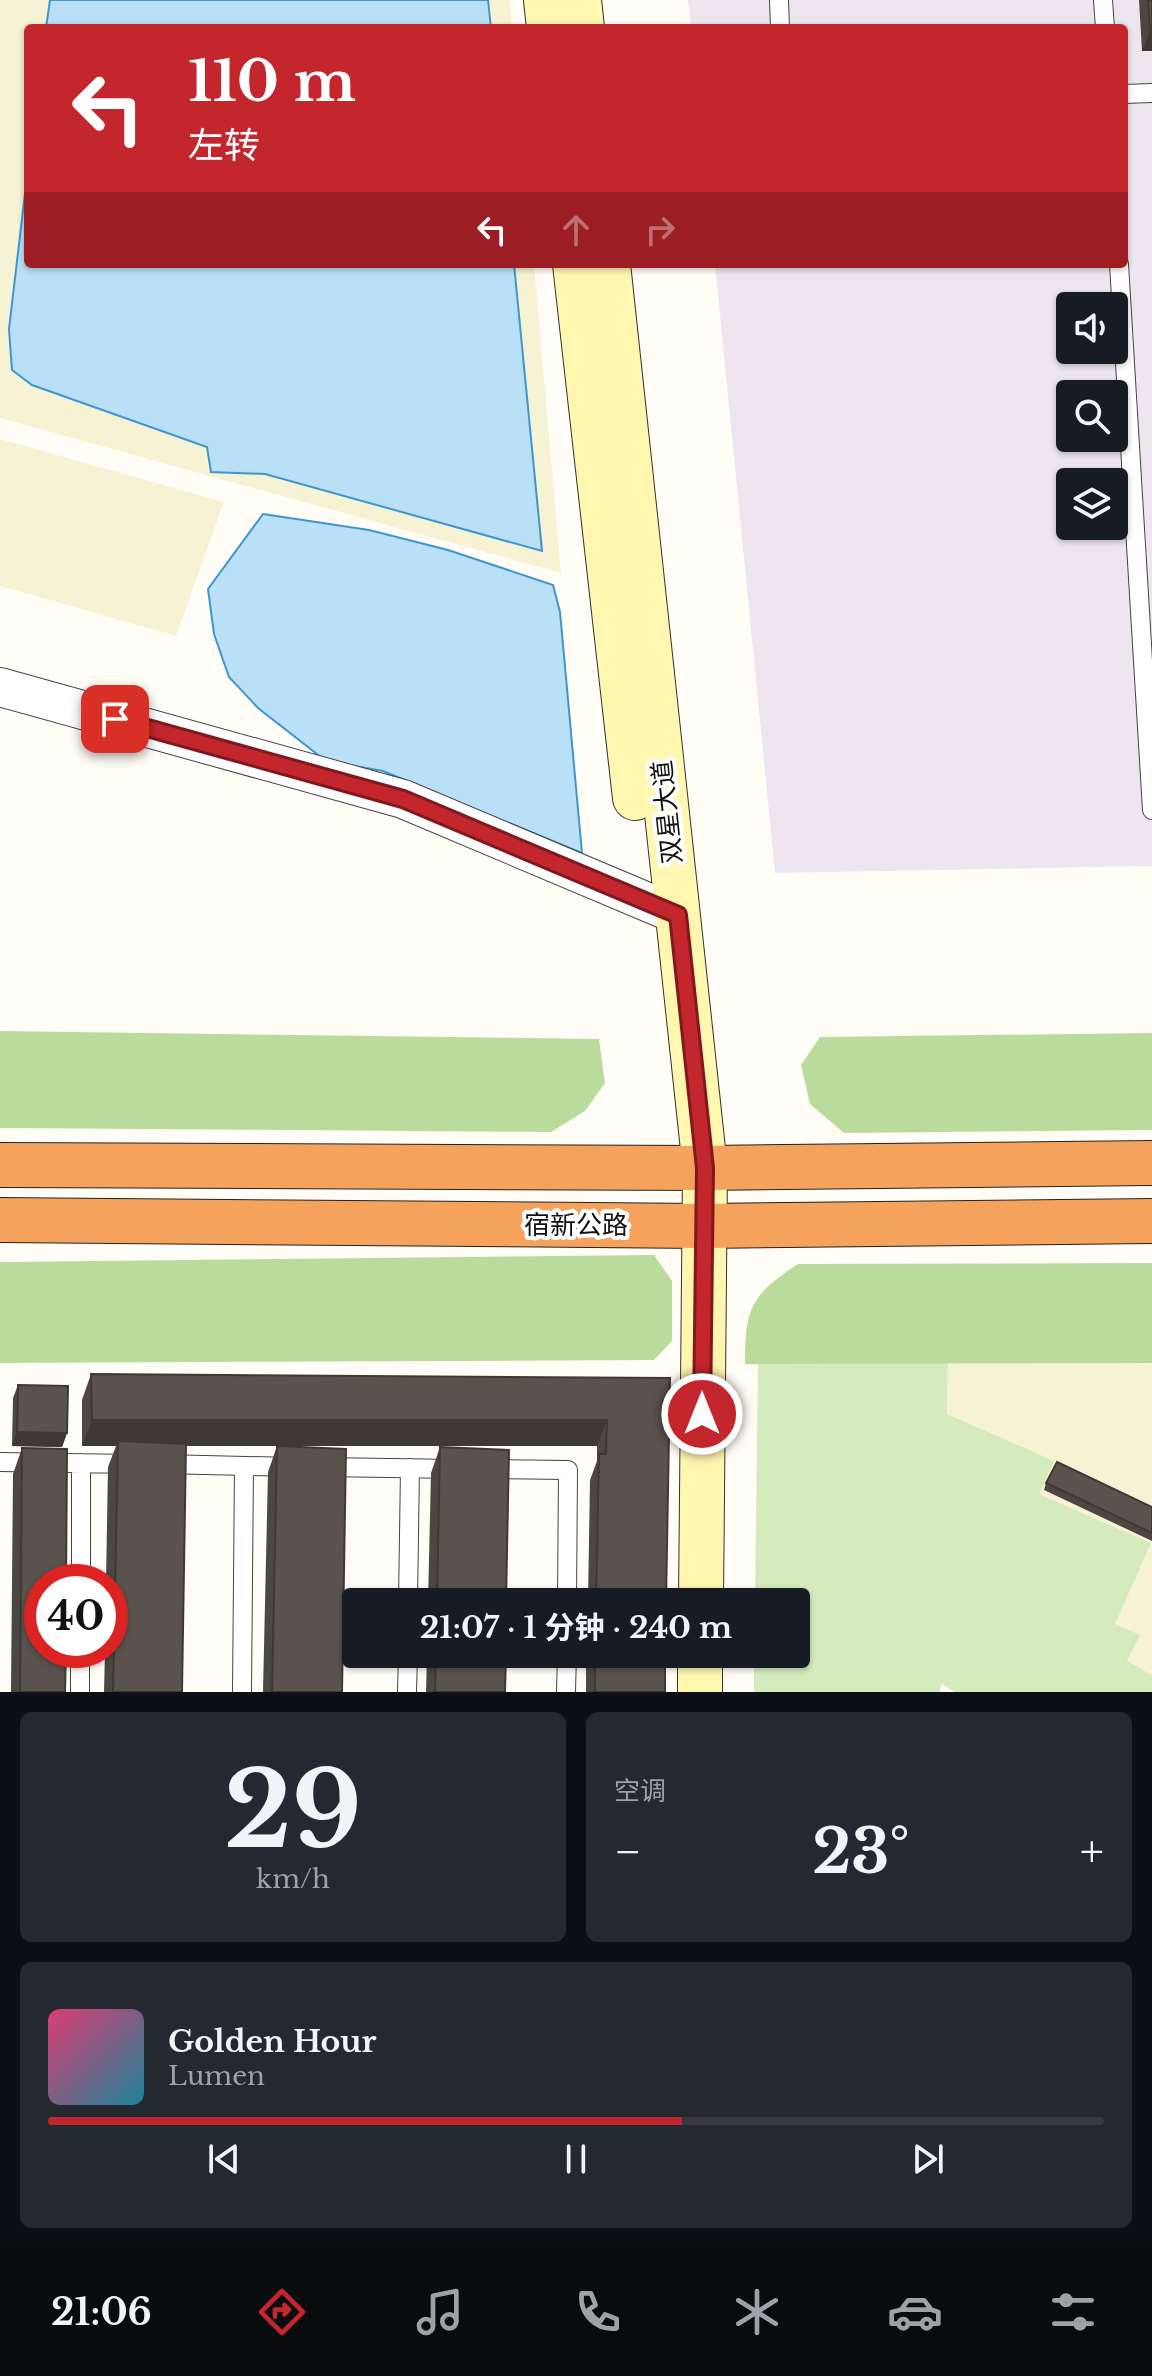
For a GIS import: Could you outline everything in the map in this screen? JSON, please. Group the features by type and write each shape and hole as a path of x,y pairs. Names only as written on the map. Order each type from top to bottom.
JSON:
{"highway":[{"path":"0,1165 691,1168 1152,1163"},
{"name":"宿新公路","path":"0,1220 688,1226 1152,1221"}],"street":[{"path":"546,0 549,24"},
{"path":"579,0 582,24"},
{"name":"双星大道","path":"576,268 662,908 691,1168 688,1226 701,1588"},
{"name":"双星大道","path":"608,268 662,908"},
{"path":"0,687 403,799 662,908"},
{"path":"700,1668 700,1692"}],"lane":[{"path":"779,0 780,24"},
{"path":"1103,0 1105,24"},
{"path":"1128,94 1152,93"},
{"path":"1119,268 1152,810"},
{"path":"0,1462 568,1470 567,1588"},
{"path":"81,1463 81,1564"},
{"path":"242,1692 244,1466"},
{"path":"408,1588 410,1468"},
{"path":"80,1668 80,1692"},
{"path":"407,1692 408,1668"},
{"path":"566,1692 567,1668"}],"shaded area":[{"path":"0,0 510,0 512,24 24,24 24,268 534,268 561,573 0,418"},
{"path":"688,0 1152,0 1152,866 775,873 715,268 1128,268 1128,24 691,24"},
{"path":"0,439 224,502 176,636 0,586"},
{"path":"948,1363 1152,1363 1152,1675 1127,1661 1114,1624 1151,1543 1038,1494 1053,1462 947,1414"}],"green space":[{"path":"0,1031 599,1039 605,1083 585,1111 551,1132 0,1128"},
{"path":"1152,1033 1152,1130 844,1133 810,1104 801,1065 820,1037"},
{"path":"654,1255 672,1281 672,1341 654,1360 0,1363 0,1262"},
{"path":"1152,1263 1152,1363 745,1364 747,1329 754,1305 770,1285 798,1264"},
{"path":"948,1363 947,1414 1054,1461 1039,1494 1151,1543 1115,1624 1140,1635 1127,1661 1152,1675 1152,1692 955,1692 941,1684 940,1692 754,1692 754,1668 810,1668 810,1588 755,1588 758,1364"}],"water":[{"path":"50,0 488,0 491,24 47,24"},
{"path":"24,202 24,268 514,268 542,551 265,474 211,472 207,447 32,385 12,370 9,329"},
{"path":"263,514 369,530 448,550 553,585 560,612 582,853 383,771 326,761 258,708 229,677 214,634 208,589"}],"building":[{"path":"1148,0 1152,0 1152,31 1150,31"},
{"path":"91,1374 670,1378 666,1588 596,1588 599,1454 606,1454 607,1420 92,1420"},
{"path":"18,1385 68,1386 67,1433 17,1432"},
{"path":"118,1441 186,1444 182,1692 113,1692 113,1668 128,1668 128,1564 116,1564"},
{"path":"277,1446 346,1449 342,1692 272,1692"},
{"path":"440,1447 509,1450 506,1588 437,1588"},
{"path":"22,1448 67,1449 66,1564 24,1564 24,1668 66,1668 65,1692 20,1692"},
{"path":"1057,1462 1152,1507 1152,1533 1046,1483"},
{"path":"436,1668 506,1668 505,1692 435,1692"},
{"path":"595,1668 665,1668 665,1692 595,1692"}],"route":[{"path":"115,719 403,799 678,915 705,1168 702,1414"}]}
